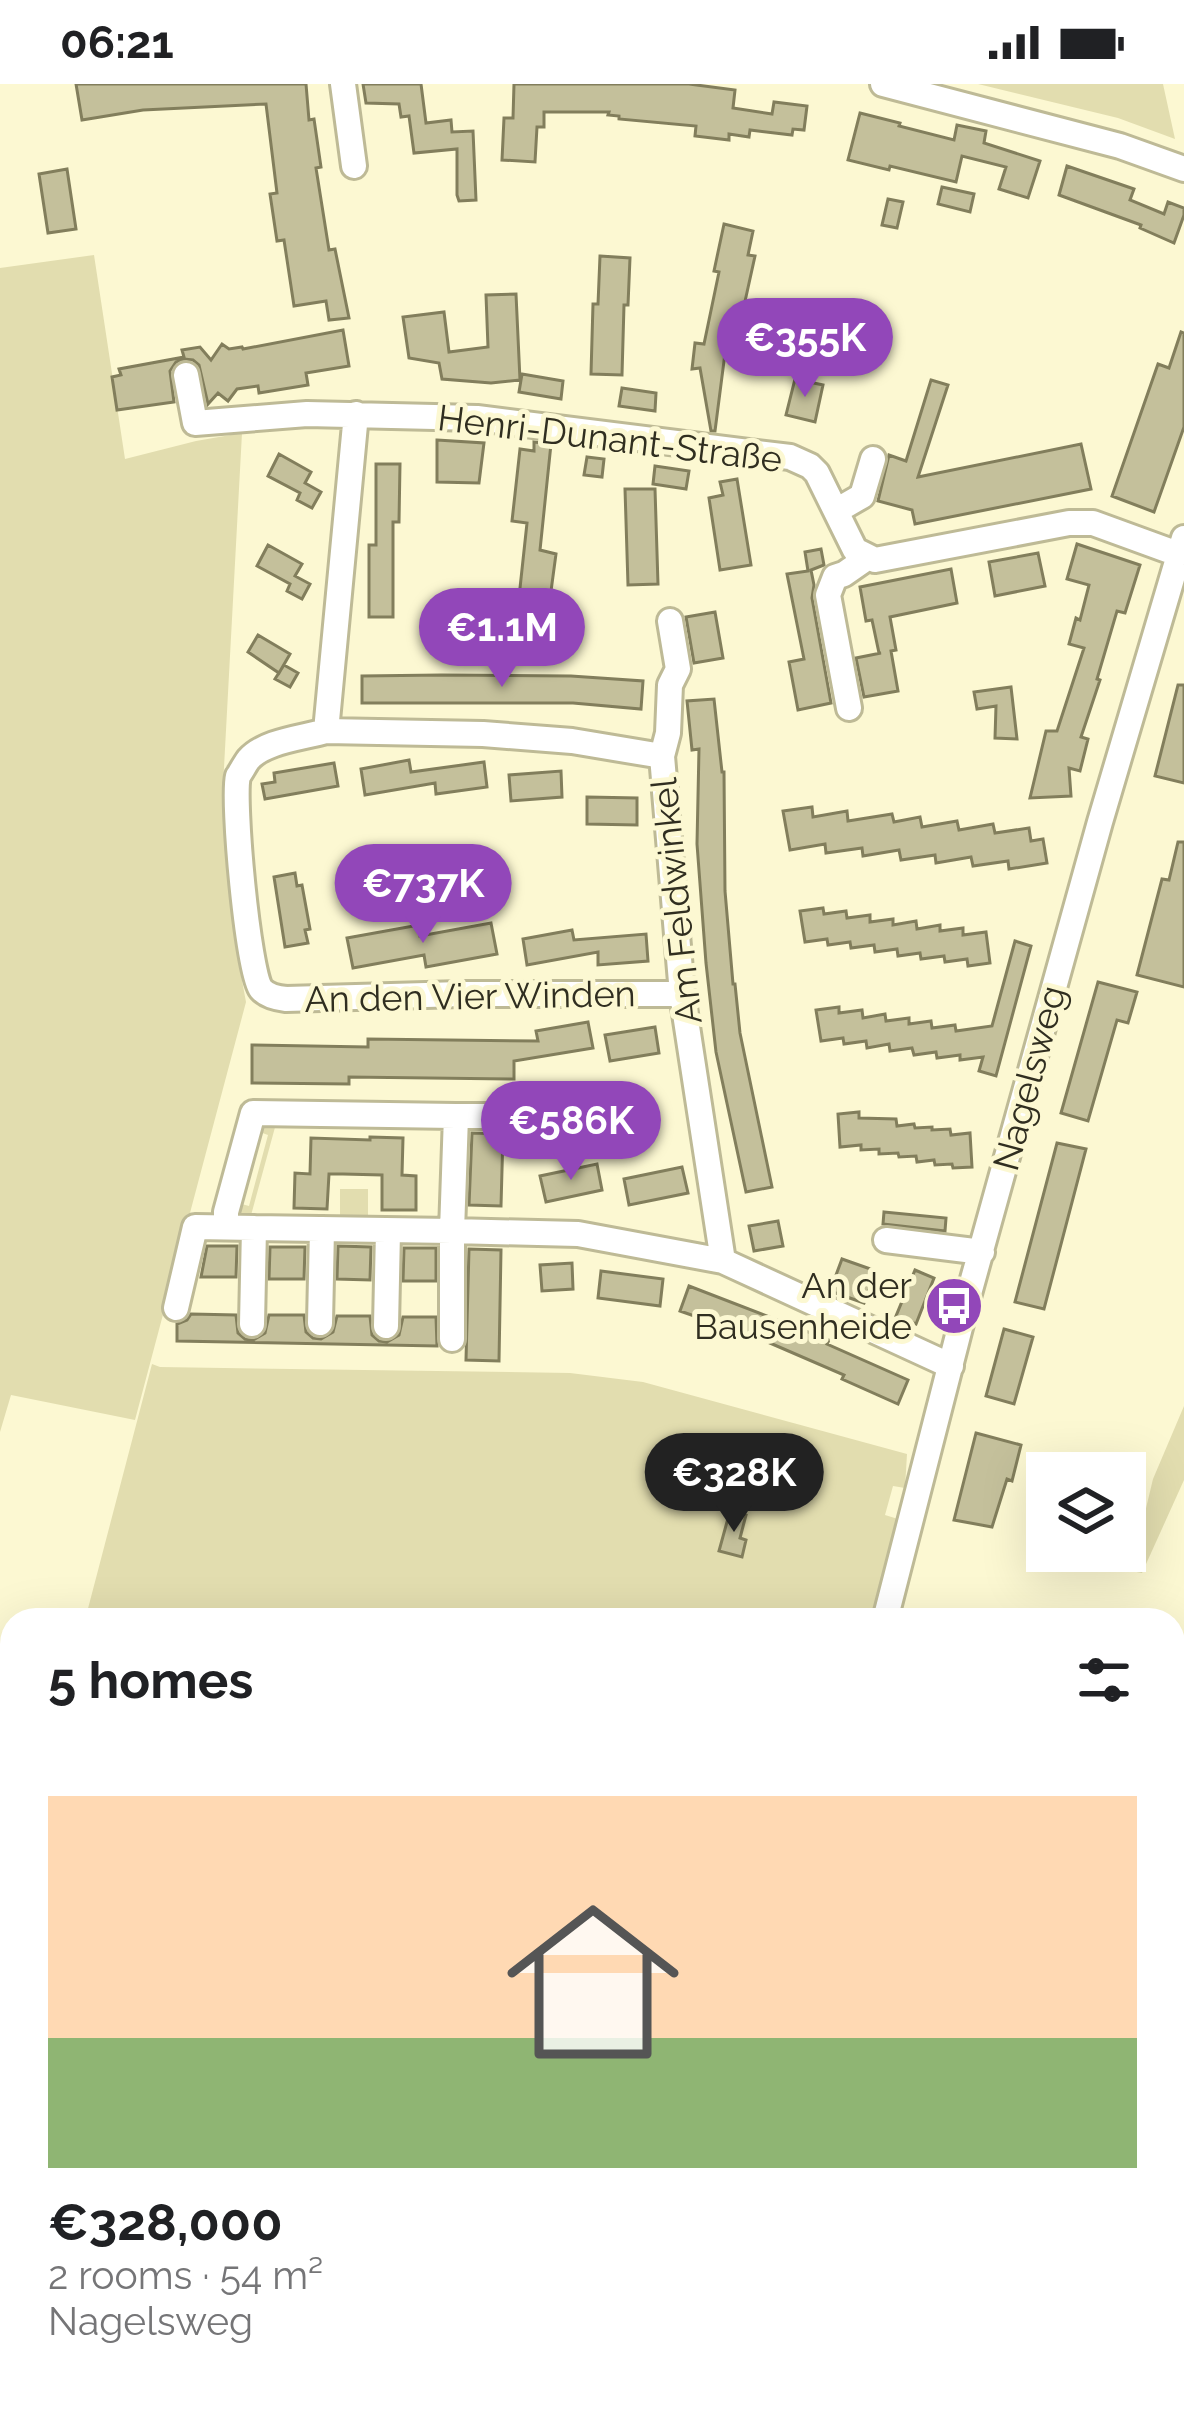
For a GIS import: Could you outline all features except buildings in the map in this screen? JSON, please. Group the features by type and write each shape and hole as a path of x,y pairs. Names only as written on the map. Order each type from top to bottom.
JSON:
{"street":[{"path":"344,84 354,166"},
{"path":"883,84 1120,146 1184,169"},
{"name":"Henri-Dunant-Straße","path":"186,375 195,424 307,414 504,420 790,457 818,473 855,550 867,558"},
{"path":"326,731 356,414"},
{"path":"836,512 862,496 873,460"},
{"path":"849,708 828,595 835,577 867,558 1069,523 1093,523 1181,546"},
{"name":"Nagelsweg","path":"888,1608 1100,822 1181,546"},
{"name":"Am Feldwinkel","path":"670,621 678,669 670,686 662,756 682,994 723,1261"},
{"name":"Am Feldwinkel","path":"260,988 249,952 238,776 249,758 264,748 326,731 483,734 572,741 662,756"},
{"name":"An den Vier Winden","path":"260,988 272,997 286,999 682,994"},
{"path":"226,1227 253,1113 518,1116"},
{"path":"452,1339 456,1116"},
{"path":"176,1308 196,1227 578,1234 723,1261 951,1366"},
{"path":"252,1324 254,1228"},
{"path":"320,1323 322,1229"},
{"path":"386,1326 388,1231"},
{"path":"886,1240 982,1252"}],"shaded area":[{"path":"978,84 1163,84 1175,139 1118,118"},
{"path":"94,255 125,459 242,433 223,786 235,943 246,1002 135,1420 11,1395 0,1432 0,268"},
{"path":"277,1120 247,1219 234,1202 249,1206 268,1135 254,1130"},
{"path":"340,1189 368,1189 368,1223 340,1222"},
{"path":"152,1364 570,1373 643,1382 907,1454 905,1488 893,1486 885,1515 898,1519 874,1608 88,1608"},
{"path":"1184,1406 1184,1480 1146,1564 1146,1508 1153,1479"}],"place":[{"name":"An der Bausenheide","path":"954,1306"}]}
